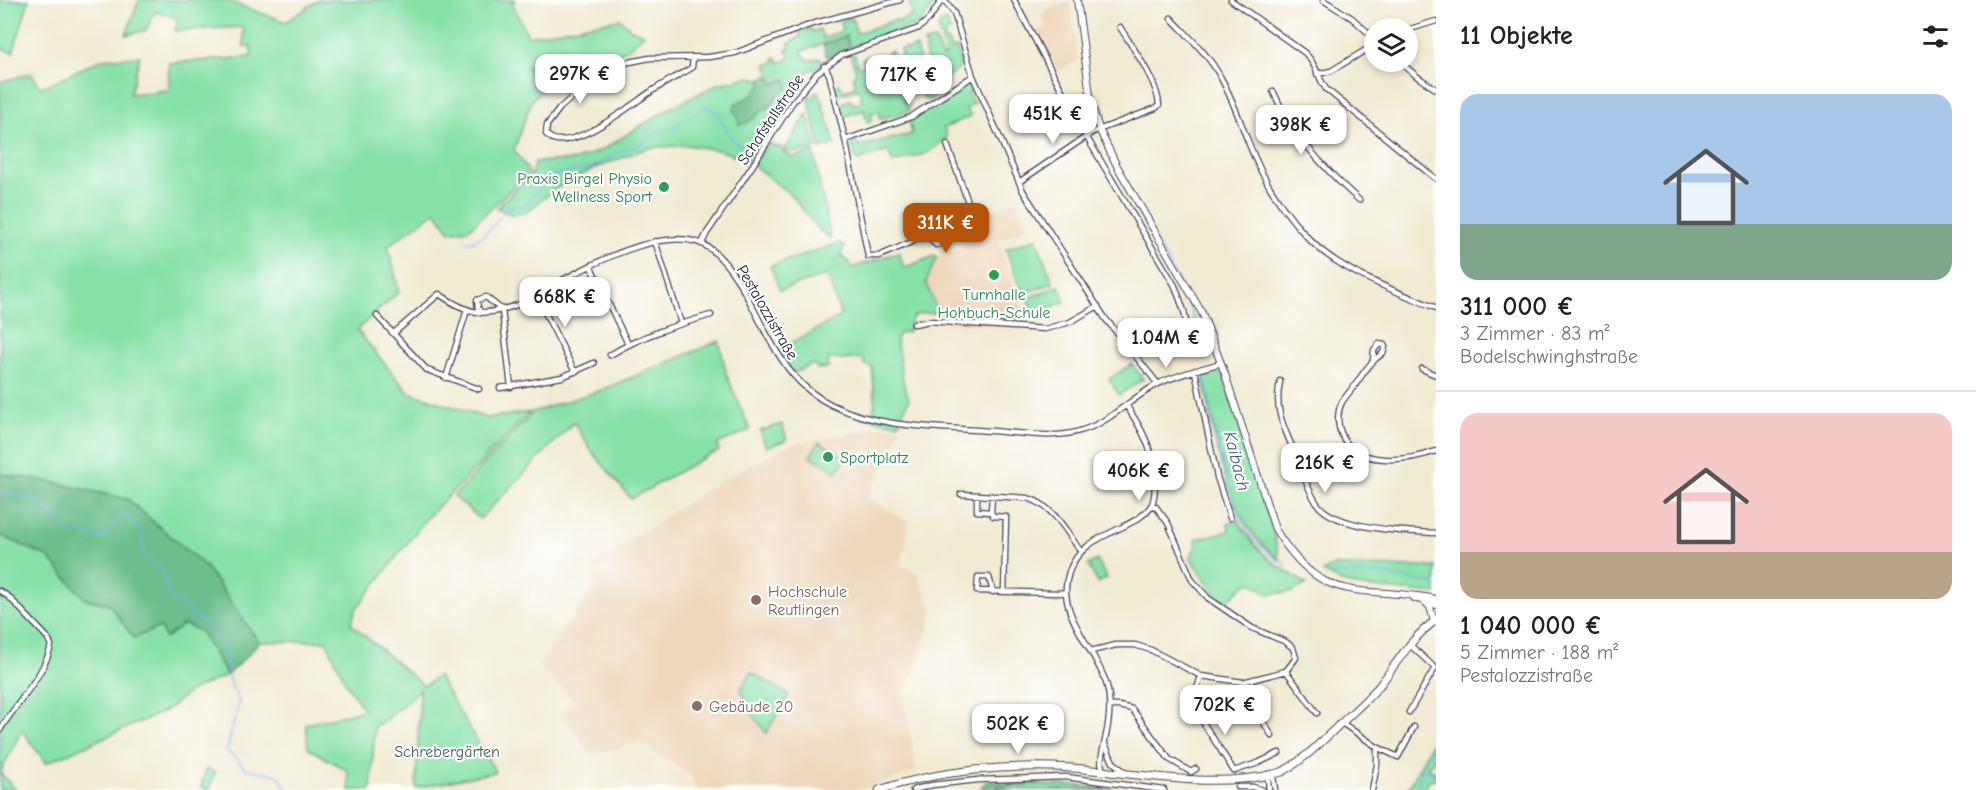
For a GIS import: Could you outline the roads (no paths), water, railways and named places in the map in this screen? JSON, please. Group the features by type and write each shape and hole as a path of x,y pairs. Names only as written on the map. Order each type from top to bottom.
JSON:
{"main road":[{"path":"1227,788 1270,777 1308,754 1378,687 1409,644 1435,620"},
{"path":"879,790 916,780 988,769 1031,767 1103,772 1208,789"}],"street":[{"path":"693,58 690,69 654,90 605,124 565,140 548,137 545,129 552,116 600,73 614,65 644,59 693,58 735,53 806,26 900,0"},
{"path":"943,0 954,13 973,76 1019,182 1115,331 1158,384"},
{"name":"Schafstallstraße","path":"702,243 706,233 792,103 810,80 825,66 847,53 915,30 928,21 943,0"},
{"path":"1014,0 1086,136 1175,286 1184,311 1191,347"},
{"path":"1077,0 1091,102 1099,129 1117,166 1202,313 1221,363 1275,529 1289,551 1316,576 1335,586 1360,592 1436,599"},
{"path":"1231,0 1305,53 1315,63 1317,74 1326,89 1436,179"},
{"path":"1323,0 1352,18 1364,29"},
{"path":"1171,18 1197,44 1221,77 1260,170 1283,209 1309,240 1366,278 1436,308"},
{"path":"1418,27 1436,21"},
{"path":"1019,182 1086,136 1159,105 1152,81 1120,27"},
{"path":"1317,74 1331,71 1364,51"},
{"path":"825,66 845,140 869,257 879,256 927,236"},
{"path":"1412,72 1436,89"},
{"path":"845,140 913,116 973,76"},
{"path":"1273,91 1295,131 1324,167 1359,200"},
{"path":"947,144 972,213"},
{"path":"1126,202 1136,196"},
{"path":"394,333 440,294 467,310 482,313 502,310 631,248 655,241 685,238 702,243"},
{"path":"655,241 681,323"},
{"name":"Pestalozzistraße","path":"702,243 714,252 735,278 789,371 810,392 843,410 864,417 898,424 1067,434 1086,429 1158,384 1221,363"},
{"path":"591,267 628,344"},
{"path":"536,295 575,372"},
{"path":"482,313 477,303 480,297 490,299 502,310 511,387"},
{"path":"914,324 929,321 1045,329 1070,322 1098,306"},
{"path":"446,378 467,310"},
{"path":"610,356 628,344 681,323 711,315"},
{"path":"377,316 427,370 479,389"},
{"path":"1372,360 1342,403 1338,415 1338,428 1342,438 1358,453 1373,458 1405,459 1436,451"},
{"path":"500,388 542,382 575,372 594,363"},
{"path":"1422,369 1436,375"},
{"path":"1195,371 1217,477 1230,518"},
{"path":"1280,381 1277,395 1279,415 1310,491 1319,507 1331,517 1356,525 1436,533"},
{"path":"1086,770 1096,764 1101,756 1110,706 1105,680 1074,622 1066,592 1068,573 1081,552 1095,540 1138,517 1152,505 1155,488 1152,456 1143,433 1126,405"},
{"path":"961,494 1028,498 1038,502 1065,529 1081,552"},
{"path":"977,495 977,511 991,512"},
{"path":"992,496 993,516 1006,517 1004,592"},
{"path":"1091,651 1116,645 1135,645 1151,650 1201,676 1243,682 1286,671 1296,658 1293,648 1286,642 1252,628 1208,598 1192,580 1168,522 1152,505"},
{"path":"993,592 989,577 978,577 977,591 993,592 1066,592"},
{"path":"0,591 9,597 51,645 38,674 0,730"},
{"path":"1405,595 1436,605"},
{"path":"1425,601 1435,620"},
{"path":"1409,644 1435,668 1409,712"},
{"path":"1286,671 1317,713"},
{"path":"1201,676 1194,698 1195,710 1234,771 1279,753"},
{"path":"1243,682 1249,699 1272,736"},
{"path":"1110,706 1125,707 1134,711 1173,762 1191,772 1197,769"},
{"path":"1342,723 1377,747 1398,757 1414,727"},
{"path":"1105,742 1113,762 1130,776"},
{"path":"1372,790 1377,765 1377,747"},
{"path":"1101,756 1103,772"},
{"path":"913,790 932,785 978,780 1066,777 1164,790"},
{"path":"1269,790 1270,777"},
{"path":"1270,777 1275,790"},
{"path":"1238,787 1263,790"}],"waterway":[{"path":"669,131 705,106 717,114 737,144 754,154"},
{"path":"503,213 506,208 525,205 553,175 591,168 622,151 639,146 655,132 664,132"},
{"name":"Kaibach","path":"1123,187 1128,196"},
{"name":"Kaibach","path":"1134,206 1180,284 1198,335"},
{"path":"466,242 481,237 500,217"},
{"name":"Kaibach","path":"1205,378 1219,451 1235,506 1242,521 1256,540 1286,566"},
{"path":"0,490 41,502 69,530 103,538 124,513 139,529 145,557 161,570 171,596 223,640 229,680 239,702 227,750 246,769 278,775 287,790"},
{"name":"Kaibach","path":"1332,574 1380,574 1436,584"},
{"name":"Kaibach","path":"1419,790 1423,766 1436,744"},
{"name":"Kaibach","path":"1423,769 1428,773 1436,774"}],"place":[{"name":"Praxis Birgel Physio Wellness Sport","path":"664,187"},
{"name":"Turnhalle Hohbuch-Schule","path":"994,275"},
{"name":"Sportplatz","path":"828,457"},
{"name":"Hochschule Reutlingen","path":"756,600"},
{"name":"Gebäude 20","path":"697,706"}],"park label":[{"name":"Schrebergärten","path":"447,751"}]}
